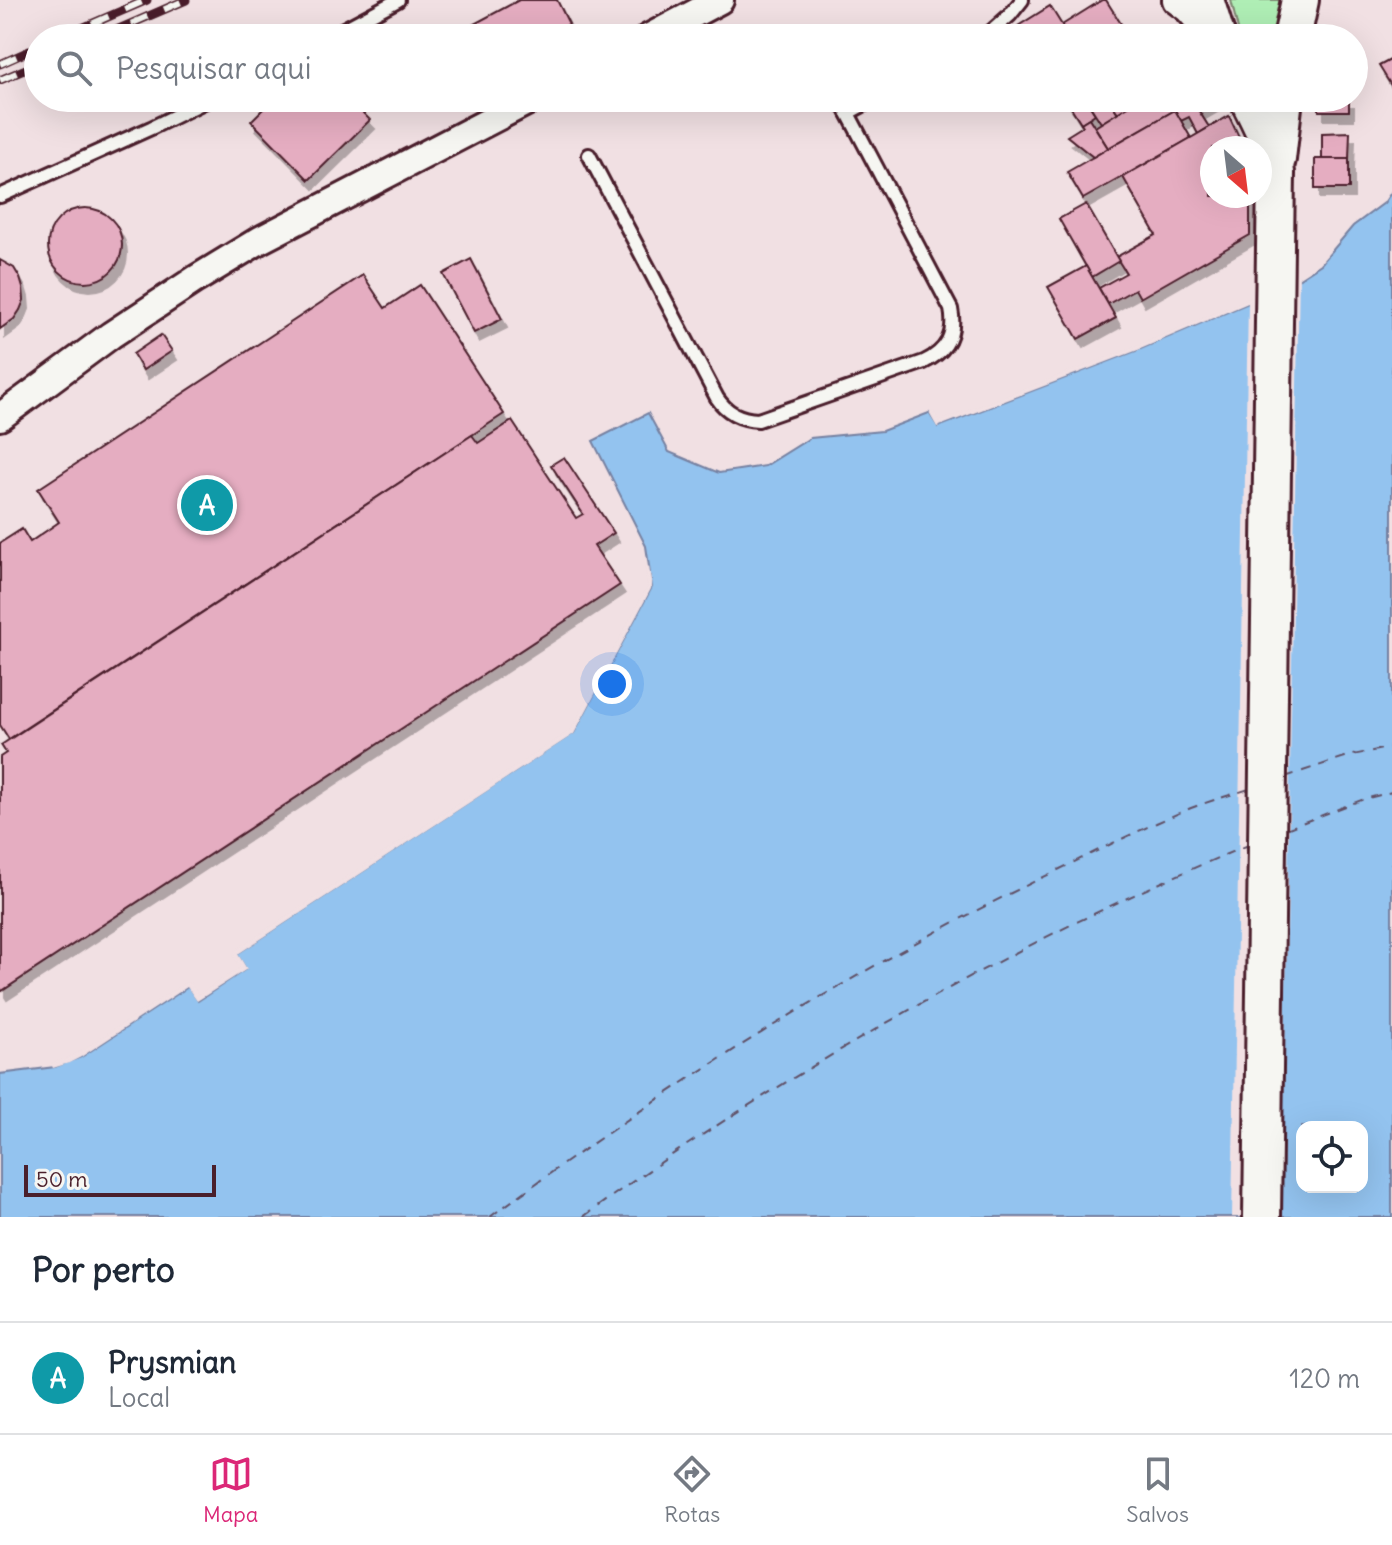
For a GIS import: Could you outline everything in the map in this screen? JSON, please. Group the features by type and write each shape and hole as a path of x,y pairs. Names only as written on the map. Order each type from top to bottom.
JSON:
{"main road":[{"path":"1205,0 1211,24"},
{"path":"1295,24 1300,0"},
{"path":"1255,112 1273,151 1276,173"},
{"path":"1262,1217 1276,173 1283,112"}],"street":[{"path":"675,24 720,0"},
{"path":"1176,0 1202,24"},
{"path":"0,417 121,327 260,240 507,112"}],"lane":[{"path":"353,24 398,0"},
{"path":"1002,24 1022,0"},
{"path":"0,196 184,112"},
{"path":"589,155 722,406 738,417 758,420 924,362 942,351 953,332 951,309 848,113"}],"green space":[{"path":"1231,0 1285,0 1282,24 1237,24"}],"water":[{"path":"1392,191 1392,1217 0,1217 0,1074 55,1067 81,1057 188,987 198,1001 246,969 237,954 574,733 652,587 646,546 593,441 648,413 669,452 719,473 765,466 810,438 882,431 929,413 938,427 1138,350 1284,288 1321,264 1353,226 1384,203"}],"pier":[{"path":"1299,275 1282,1217 1232,1217 1248,303 1138,350 937,427 929,413 933,412 939,422 1136,347"},
{"path":"649,566 652,587 574,734 238,954 247,969 197,1001 187,987 81,1057 53,1068 51,1064 79,1053 186,983 191,984 198,996 241,968 234,956 235,951 571,731 648,587 646,569"}],"building":[{"path":"519,0 557,0 569,24 474,24"},
{"path":"1106,0 1121,24 1064,24"},
{"path":"1050,6 1061,24 1021,24"},
{"path":"1392,59 1392,87 1379,66"},
{"path":"260,112 362,112 370,120 309,180 251,121"},
{"path":"1074,112 1094,112 1095,114 1081,123"},
{"path":"1094,112 1118,113 1101,123"},
{"path":"1119,112 1171,112 1108,148 1095,127"},
{"path":"1172,112 1176,112 1191,138 1083,199 1067,172"},
{"path":"1176,112 1200,112 1209,127 1198,134 1189,117 1181,121"},
{"path":"1229,116 1238,136 1200,136 1200,208 1250,208 1250,235 1140,298 1135,289 1108,304 1099,288 1126,273 1116,257 1156,235 1123,177"},
{"path":"1089,118 1108,148 1093,157 1067,136"},
{"path":"1350,132 1349,159 1322,159 1322,133"},
{"path":"1315,159 1349,159 1349,189 1315,189"},
{"path":"1086,204 1119,261 1092,277 1059,219"},
{"path":"92,208 112,218 120,231 120,259 112,272 99,280 78,282 58,272 50,259 48,238 58,218 71,210"},
{"path":"471,259 502,319 474,333 443,274"},
{"path":"0,260 14,268 20,278 24,300 14,319 0,329"},
{"path":"1086,266 1116,318 1078,339 1048,287"},
{"path":"363,275 385,308 420,285 504,414 9,739 0,725 0,543 22,529 30,542 59,522 38,489"},
{"path":"161,335 172,351 143,370 133,354"},
{"path":"512,421 576,518 583,514 551,465 564,457 614,533 594,546 620,585 2,991 0,757 6,753 1,745 472,435 478,443"}],"ferry route":[{"path":"1285,777 1348,756 1392,747"},
{"path":"490,1217 683,1083 883,961 1126,837 1191,808 1249,789"},
{"path":"1286,829 1364,799 1392,792"},
{"path":"583,1217 716,1126 902,1014 1099,911 1251,844"}],"railway":[{"path":"91,24 147,0"},
{"path":"130,24 186,0"},
{"path":"0,64 24,53"},
{"path":"0,80 24,70"}],"place":[{"name":"Prysmian","path":"207,505"}]}
